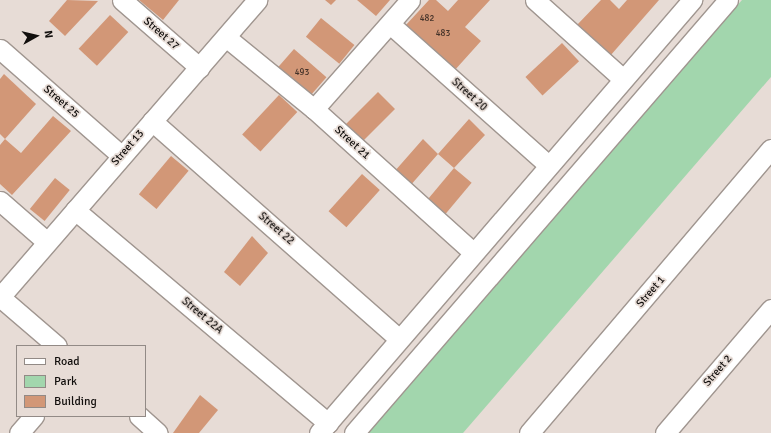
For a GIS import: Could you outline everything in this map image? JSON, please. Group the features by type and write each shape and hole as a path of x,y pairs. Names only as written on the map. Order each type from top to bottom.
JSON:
{"street":[{"name":"Street 27","path":"122,0 200,68"},
{"name":"Street 13","path":"0,297 152,121 227,38 257,0"},
{"path":"314,109 410,0"},
{"path":"535,0 623,79"},
{"path":"323,428 548,165 692,0"},
{"path":"354,433 455,319 728,0"},
{"name":"Street 20","path":"390,24 548,165"},
{"name":"Street 21","path":"227,38 314,109 473,252"},
{"name":"Street 25","path":"0,49 122,156"},
{"name":"Street 22","path":"152,121 399,339"},
{"name":"Street 1","path":"529,433 771,149"},
{"path":"0,201 47,242"},
{"name":"Street 22A","path":"75,210 323,428"},
{"path":"0,297 56,345"},
{"path":"434,299 455,319"},
{"name":"Street 2","path":"665,433 771,309"},
{"path":"19,433 33,417"},
{"path":"139,417 158,433"}],"green space":[{"path":"742,0 771,0 771,77 463,433 367,433"}],"building":[{"path":"67,0 98,1 65,36 49,21"},
{"path":"139,0 179,0 163,20"},
{"path":"325,0 336,0 331,5"},
{"path":"357,0 390,0 376,16"},
{"path":"429,0 436,0 448,11 458,0 490,0 465,27 481,41 454,71 405,26"},
{"path":"601,0 610,0 619,9 627,0 659,0 610,56 576,26"},
{"path":"110,15 128,32 97,66 79,49"},
{"path":"321,18 354,45 339,64 306,37"},
{"path":"562,43 579,61 542,95 525,77"},
{"path":"294,49 326,77 309,97 277,69"},
{"path":"4,74 36,104 5,139 0,134 0,79"},
{"path":"378,92 395,109 361,143 344,126"},
{"path":"279,95 297,112 260,152 242,134"},
{"path":"53,116 71,131 12,195 0,184 0,145 5,139 21,153"},
{"path":"469,119 485,135 454,168 438,154"},
{"path":"423,139 438,154 409,187 394,172"},
{"path":"171,156 189,171 156,209 139,194"},
{"path":"454,168 472,183 445,215 427,200"},
{"path":"362,174 380,190 346,227 329,211"},
{"path":"55,178 70,190 45,221 30,209"},
{"path":"252,236 268,253 240,286 224,272"},
{"path":"200,395 218,410 199,433 173,433"}]}
